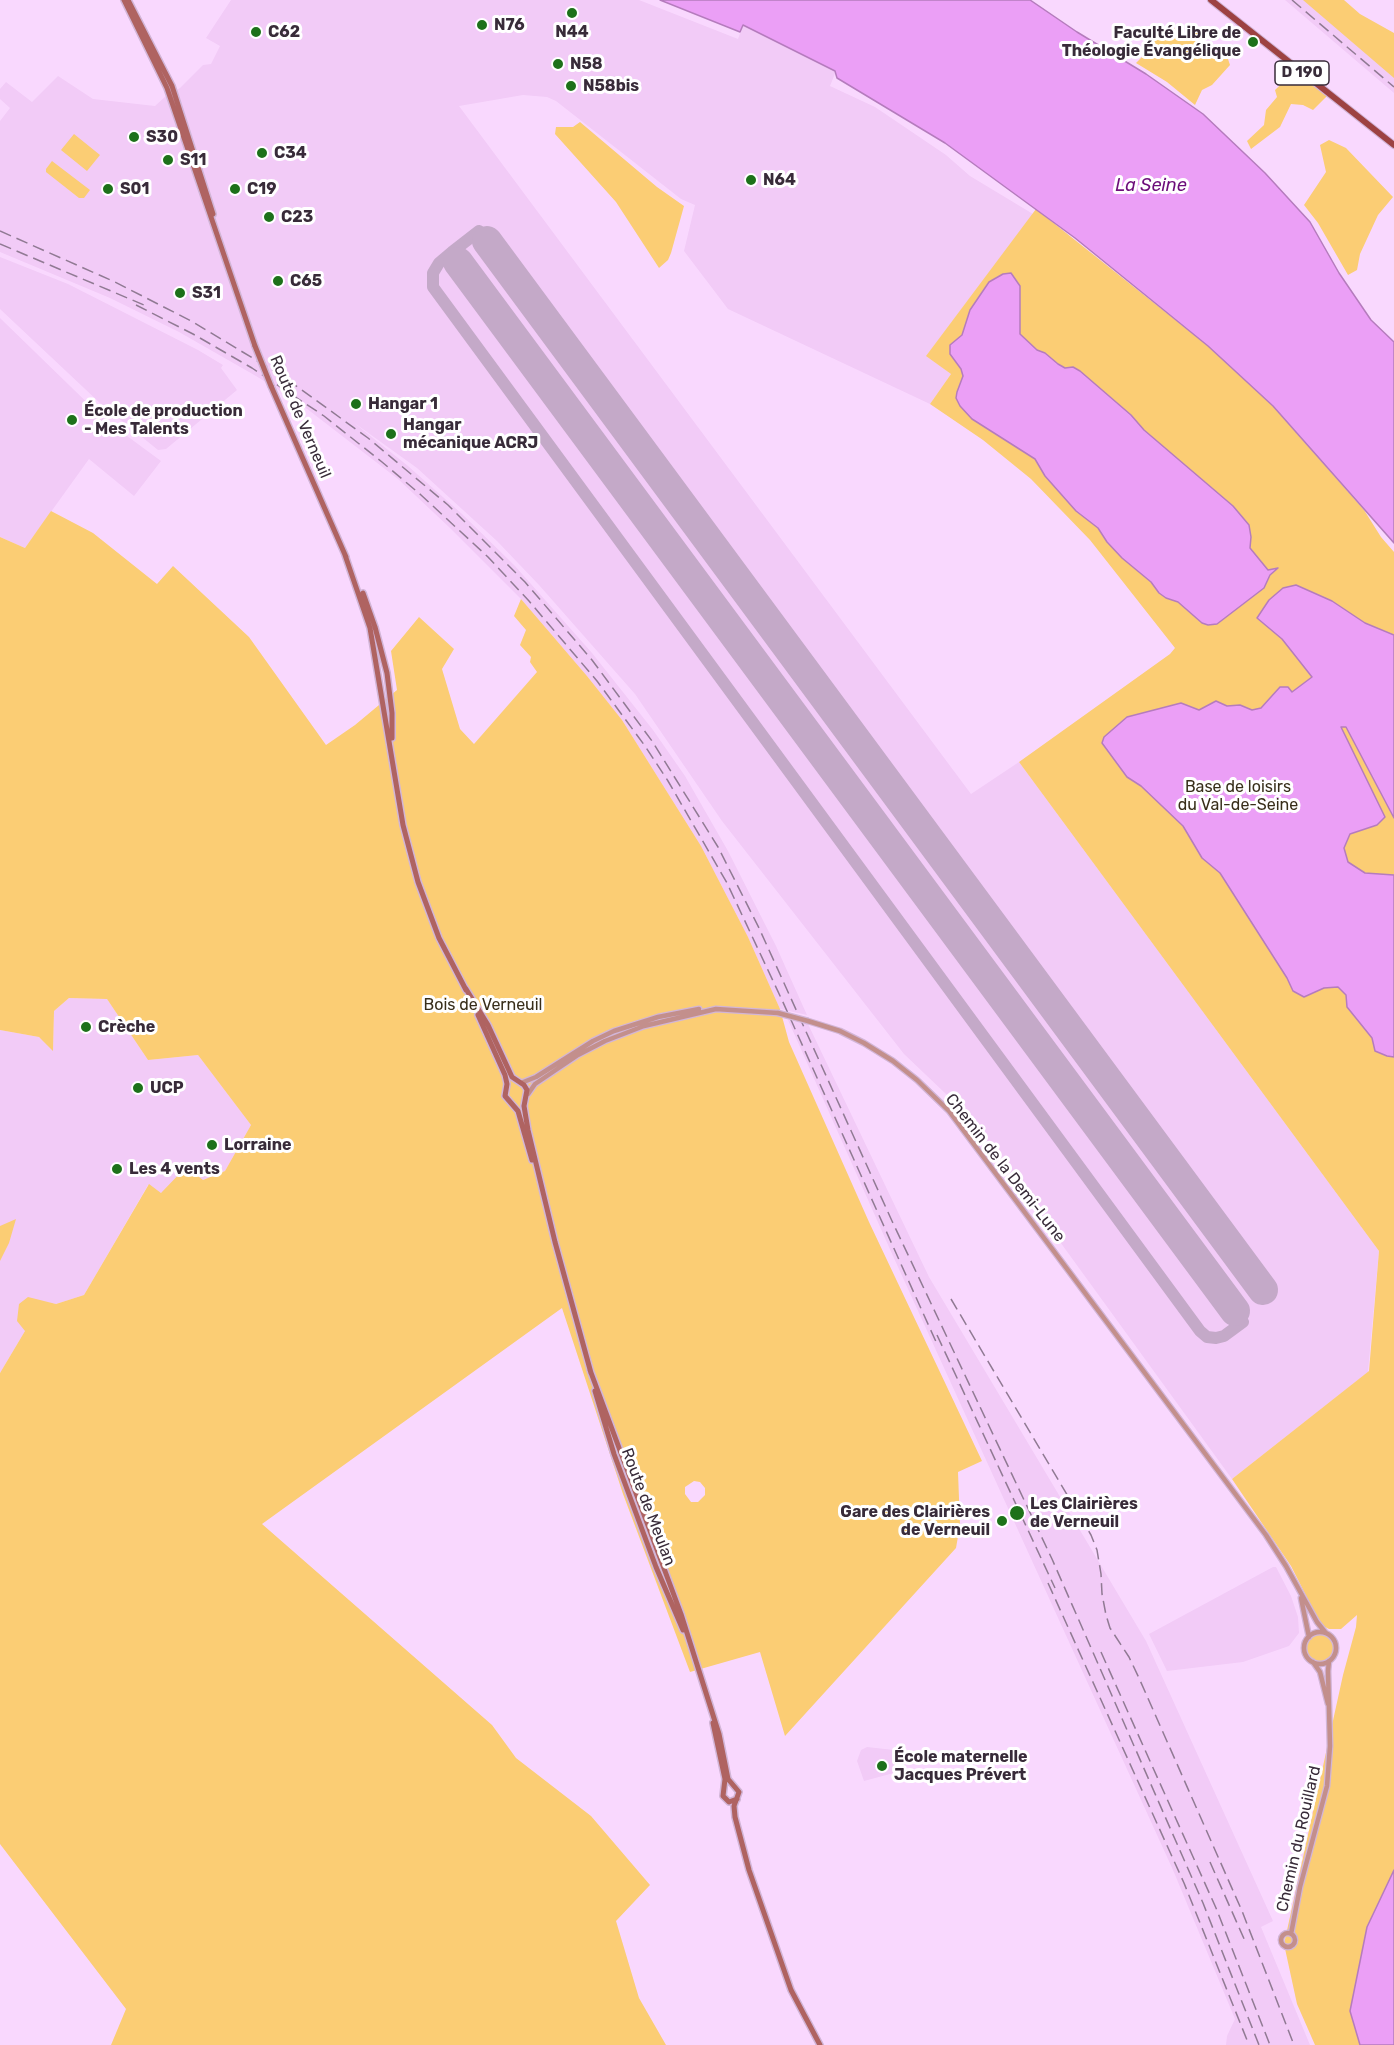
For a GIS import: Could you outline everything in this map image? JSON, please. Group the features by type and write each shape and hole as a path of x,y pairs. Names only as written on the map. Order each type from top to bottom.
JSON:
{"main road":[{"name":"Route de Verneuil","path":"124,0 165,84 255,346 366,600 386,667 392,713 391,743 404,825 418,882 439,938 466,989 504,1071 506,1089"},
{"name":"Route de Verneuil","path":"128,0 172,86 235,288"},
{"name":"D 190","path":"1210,0 1394,145"},
{"name":"Route de Verneuil","path":"466,989 488,1025 511,1075 519,1083"},
{"path":"519,1083 526,1087 527,1097 520,1104 512,1104 506,1096 506,1089 511,1084 519,1083"},
{"name":"Route de Meulan","path":"527,1097 524,1106 544,1202"},
{"name":"Route de Meulan","path":"512,1104 519,1114 590,1370 662,1560 709,1701 724,1752 728,1779 734,1786"},
{"name":"Route de Meulan","path":"709,1701 725,1779 724,1790"},
{"path":"734,1810 738,1791 734,1786 728,1786 723,1796 734,1810 749,1870 791,1990 818,2045"},
{"path":"728,1802 738,1797"}],"street":[{"path":"519,1083 536,1077 593,1041 614,1031 683,1011 716,1009"},
{"name":"Chemin de la Demi-Lune","path":"527,1097 535,1084 605,1041 652,1023 716,1009 778,1013 808,1021 840,1031 893,1061 917,1080 949,1112 1266,1535 1287,1566 1317,1622 1325,1632"},
{"name":"Chemin de la Demi-Lune","path":"1300,1592 1309,1637"},
{"path":"1309,1637 1316,1632 1325,1632"},
{"name":"Chemin du Rouillard","path":"1291,1934 1300,1887 1327,1785 1330,1746 1328,1671 1329,1661 1334,1655 1336,1645 1332,1637 1325,1632"},
{"name":"Chemin du Rouillard","path":"1309,1637 1304,1648 1307,1657 1320,1672 1330,1712"},
{"path":"1312,1661 1321,1664 1329,1661"}],"shaded area":[{"path":"231,0 639,0 738,39 743,25 836,71 830,86 875,107 946,155 970,176 1033,214 927,355 951,374 930,404 728,309 684,251 695,205 681,199 556,101 547,97 523,95 459,106 971,794 1019,762 1379,1251 1368,1372 1232,1479 968,1115 904,1054 722,821 635,694 497,541 417,468 353,422 408,466 462,514 515,566 592,653 653,730 685,776 728,851 776,946 807,1015 780,1009 748,937 701,846 622,720 521,599 450,528 398,479 302,405 256,376 179,332 110,298 0,252 0,121 10,108 0,99 0,89 6,82 32,102 58,76 93,99 155,106 167,95 180,88 203,65 211,64 220,46 206,38"},
{"path":"1285,0 1308,0 1394,73 1394,93"},
{"path":"0,257 68,284 198,350 223,365 221,368 237,390 166,449 158,450 101,404 0,309"},
{"path":"0,318 104,419 161,461 134,496 89,459 25,548 0,537"},
{"path":"69,998 107,999 148,1060 198,1055 251,1125 225,1171 161,1193 148,1185 84,1295 56,1304 28,1298 25,1331 0,1373 0,1030 39,1037 53,1050 54,1011"},
{"path":"788,1020 808,1024 929,1277 1146,1641 1273,1921 1261,1927 1310,2045 1226,2045 1227,2036 1235,2019 1173,1870"},
{"path":"1276,1567 1291,1596 1298,1617 1299,1633 1289,1646 1243,1662 1167,1671 1149,1634"},
{"name":"École maternelle Jacques Prévert","path":"867,1747 903,1751 905,1770 864,1781 857,1761 861,1750"}],"green space":[{"path":"1303,0 1344,0 1360,14 1394,33 1394,78"},
{"path":"1171,25 1184,37 1195,27 1202,39 1196,44 1213,58 1228,59 1230,65 1212,85 1202,90 1195,105 1167,82 1136,63 1144,55 1141,49 1146,44 1152,43"},
{"path":"1295,71 1327,96 1313,110 1303,105 1291,104 1280,127 1251,149 1247,141 1264,125 1266,110 1277,97 1275,90"},
{"path":"580,122 657,187 684,206 671,253 668,260 659,268 616,202 555,134 556,127 573,127"},
{"path":"74,134 100,155 87,171 61,150"},
{"path":"1329,140 1346,148 1393,197 1378,215 1360,254 1357,270 1348,275 1318,223 1304,205 1326,172 1320,145"},
{"path":"52,161 90,190 84,198 79,198 46,172"},
{"name":"Base de loisirs du Val-de-Seine","path":"1036,209 1208,346 1273,406 1364,510 1381,537 1394,552 1394,2045 1315,2045 1297,2004 1284,1944 1357,1615 1341,1629 1329,1629 1321,1625 1291,1566 1232,1479 1369,1371 1379,1251 1019,762 1170,654 1175,648 1090,540 1031,479 983,440 930,404 951,374 926,356"},
{"name":"Bois de Verneuil","path":"51,511 93,533 157,584 173,566 249,637 326,745 355,725 397,690 391,651 419,617 454,649 442,669 460,729 474,744 537,672 530,662 531,657 520,645 526,630 514,616 521,599 622,720 701,846 748,937 780,1009 789,1042 869,1222 982,1461 958,1472 960,1525 956,1548 785,1736 760,1652 690,1672 623,1494 562,1308 262,1524 492,1725 516,1758 591,1816 650,1885 616,1921 639,1998 666,2045 111,2045 126,2009 0,1844 0,1373 25,1331 17,1321 19,1304 28,1297 56,1304 84,1295 149,1184 161,1193 186,1167 203,1180 225,1171 251,1125 198,1055 148,1060 107,999 69,998 54,1011 53,1051 39,1037 0,1030 0,537 25,548","holes":["694,1481 700,1482 705,1488 705,1495 698,1502 691,1502 685,1494 685,1487"]},
{"path":"16,1219 9,1243 0,1261 0,1226"},
{"path":"1320,1634 1330,1638 1334,1648 1330,1658 1320,1662 1310,1658 1306,1648 1310,1638"}],"water":[{"name":"La Seine","path":"660,0 1030,0 1146,74 1203,114 1265,173 1310,222 1339,273 1371,320 1394,342 1394,543 1273,406 1208,346 1075,238 945,143 837,78 835,71 743,25 740,32"},
{"path":"1011,273 1020,286 1020,334 1037,350 1045,353 1058,364 1080,371 1131,415 1144,430 1233,506 1249,525 1250,548 1268,570 1278,568 1270,575 1264,588 1217,624 1202,623 1178,602 1159,593 1151,582 1122,558 1098,528 1076,511 1045,476 1035,459 972,419 960,406 956,398 963,376 961,369 950,354 950,345 962,335 970,310 989,282 1003,274"},
{"path":"1296,585 1332,601 1365,623 1394,635 1394,818 1346,727 1341,727 1385,817 1377,825 1350,834 1344,848 1348,862 1365,873 1394,875 1394,1057 1375,1051 1372,1038 1347,1007 1346,995 1338,987 1324,988 1304,997 1293,991 1220,873 1202,858 1183,826 1141,786 1127,777 1102,743 1104,737 1127,717 1181,703 1199,710 1216,701 1227,706 1240,705 1252,710 1261,708 1280,687 1288,687 1292,692 1312,677 1282,639 1257,618 1269,600 1283,588"},
{"path":"1394,1870 1394,2045 1360,2045 1350,2011 1367,1927"}],"taxiway":[{"path":"452,252 479,231 487,241"},
{"path":"458,262 452,252 439,263 433,273 433,287 1200,1331 1207,1337 1224,1336 1243,1322 1235,1311"}],"runway":[{"path":"487,241 1263,1290"},
{"path":"458,262 1235,1311"}],"railway":[{"path":"1292,0 1394,87"},
{"path":"0,231 115,282 193,322 284,377 368,438 448,505 525,582 592,660 652,741 718,847 759,928 892,1221 1052,1559 1203,1903 1259,2045"},
{"path":"0,244 144,305"},
{"path":"136,305 252,368 324,416 382,462 488,557 597,681 668,781 727,883 937,1344"},
{"path":"951,1299 1091,1535 1097,1550 1102,1594 1110,1628 1129,1657 1139,1678 1242,1911 1294,2045"},
{"path":"937,1335 1055,1588"},
{"path":"1048,1583 1184,1883 1249,2045"},
{"path":"1101,1652 1216,1908 1270,2045"},
{"path":"1210,1862 1245,1941"}],"place":[{"name":"N44","path":"572,13"},
{"name":"N76","path":"482,25"},
{"name":"C62","path":"256,32"},
{"name":"Faculté Libre de Théologie Évangélique","path":"1253,42"},
{"name":"N58","path":"558,64"},
{"name":"N58bis","path":"571,86"},
{"name":"S30","path":"134,137"},
{"name":"C34","path":"262,153"},
{"name":"S11","path":"168,160"},
{"name":"N64","path":"751,180"},
{"name":"S01","path":"108,189"},
{"name":"C19","path":"235,189"},
{"name":"C23","path":"269,217"},
{"name":"C65","path":"278,281"},
{"name":"S31","path":"180,293"},
{"name":"Hangar 1","path":"356,404"},
{"name":"École de production - Mes Talents","path":"72,420"},
{"name":"Hangar mécanique ACRJ","path":"391,434"},
{"name":"Crèche","path":"86,1027"},
{"name":"UCP","path":"138,1088"},
{"name":"Lorraine","path":"212,1145"},
{"name":"Les 4 vents","path":"117,1169"},
{"name":"Les Clairières de Verneuil","path":"1017,1513"},
{"name":"Gare des Clairières de Verneuil","path":"1002,1521"},
{"name":"École maternelle Jacques Prévert","path":"882,1766"}]}
